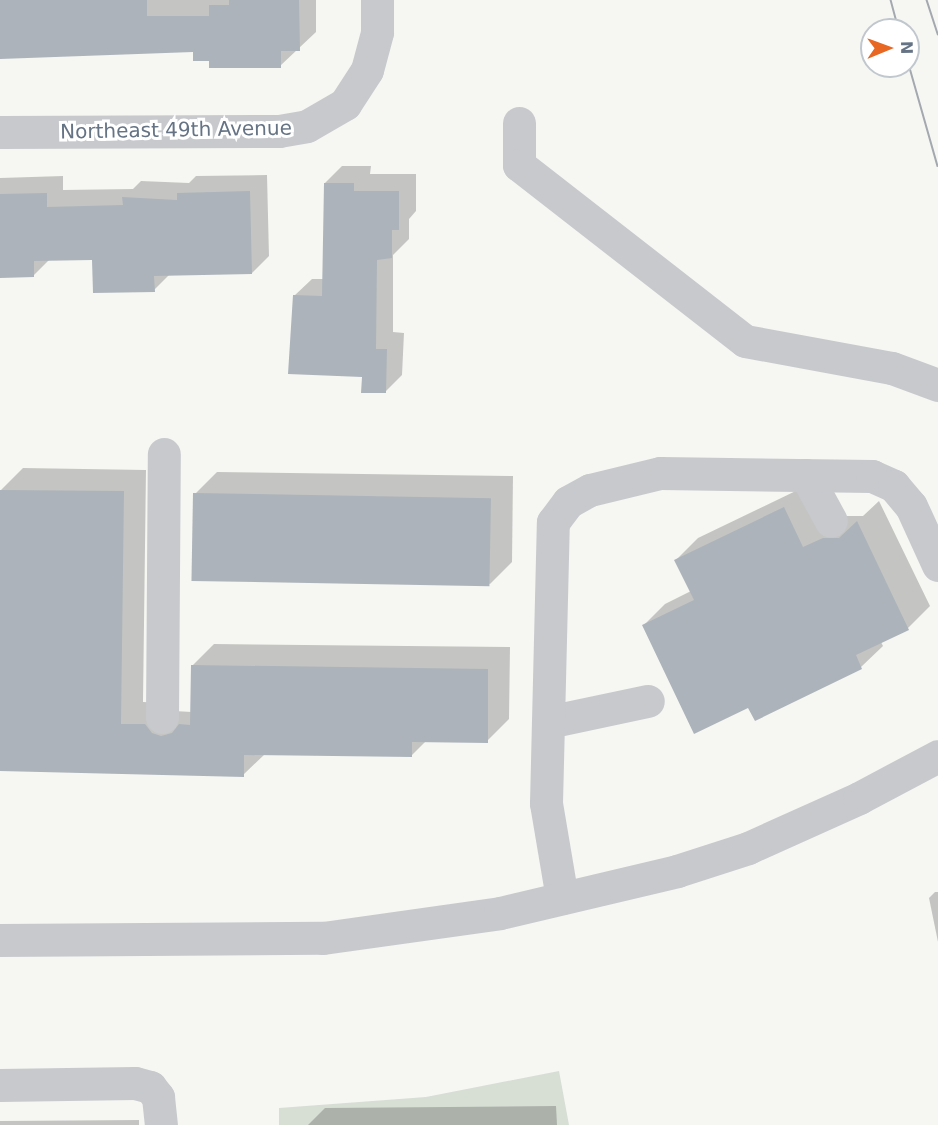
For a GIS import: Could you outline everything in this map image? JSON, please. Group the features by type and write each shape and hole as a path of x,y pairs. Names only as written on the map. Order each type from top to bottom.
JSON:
{"street":[{"name":"Northeast 49th Avenue","path":"0,132 294,130 317,123 345,104 367,70 374,52 377,0"},
{"path":"519,123 519,165 745,341 892,368 938,385"},
{"path":"162,717 164,454"},
{"path":"562,898 546,803 553,522 568,502 590,490 660,473 872,476 894,486 911,506 938,565"},
{"path":"806,475 831,521"},
{"path":"548,722 648,701"},
{"path":"0,940 323,938 500,913 677,872 748,848 859,798 938,756"},
{"path":"0,1085 135,1083 150,1087 158,1097 161,1125"}],"shaded area":[{"path":"559,1071 569,1125 279,1125 279,1108 426,1097"}],"building":[{"path":"0,0 147,0 147,16 209,16 209,5 229,5 229,0 299,0 300,51 281,51 281,68 209,68 209,61 193,61 193,52 0,59"},
{"path":"324,183 354,183 354,191 399,191 399,230 392,230 392,258 377,260 376,349 387,349 386,393 361,393 362,377 288,374 293,295 322,296"},
{"path":"250,191 252,274 154,276 155,292 93,293 92,260 34,261 34,277 0,278 0,194 47,193 47,207 123,205 122,197 177,200 177,193"},
{"path":"0,490 124,491 121,724 145,724 152,733 161,736 172,733 179,724 190,725 191,665 488,669 488,743 412,742 412,757 244,755 244,777 0,771"},
{"path":"193,493 491,498 489,586 191,581"},
{"path":"784,507 803,547 823,538 839,538 857,521 909,630 856,655 862,669 755,721 748,708 694,734 642,625 694,600 674,560"}],"tram line":[{"path":"891,0 896,18"},
{"path":"927,0 938,34"},
{"path":"913,78 938,166"}]}
